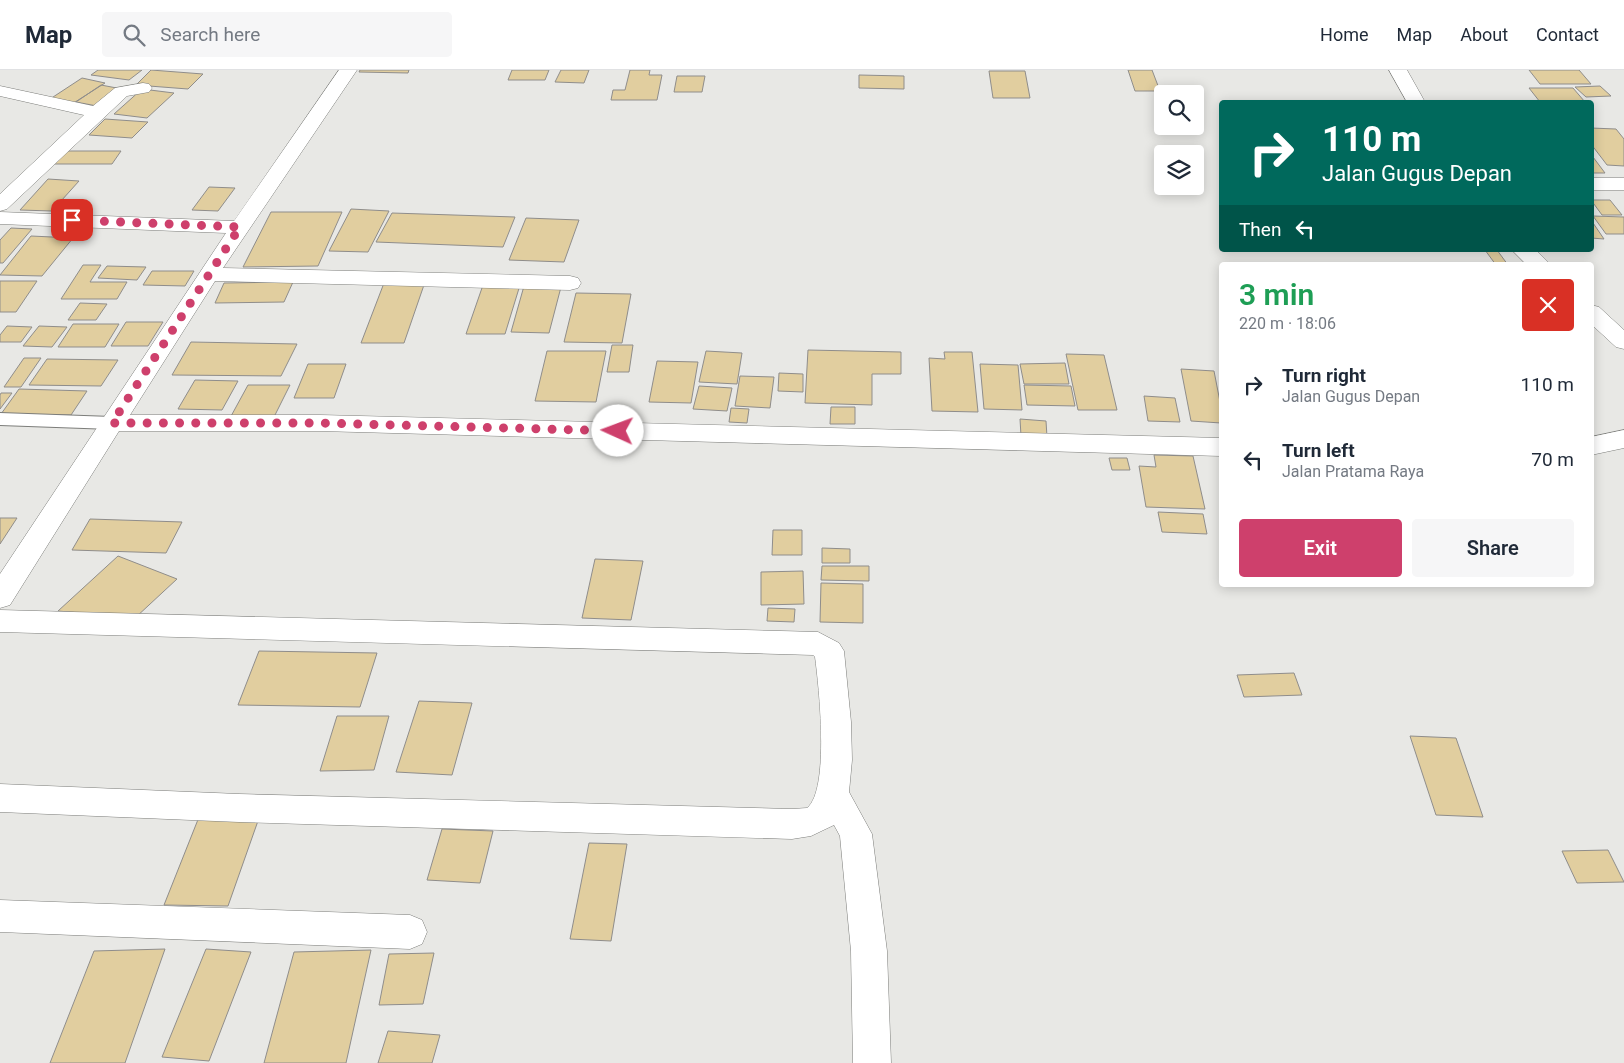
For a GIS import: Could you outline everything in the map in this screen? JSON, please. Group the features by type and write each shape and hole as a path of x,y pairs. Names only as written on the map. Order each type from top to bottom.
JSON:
{"street":[{"path":"0,597 208,274 348,70"},
{"path":"1398,70 1415,100"},
{"path":"0,235 5,214 98,112 121,92 143,88"},
{"path":"0,91 98,112"},
{"path":"1594,184 1624,184"},
{"path":"5,214 240,227"},
{"path":"1525,252 1537,262"},
{"path":"208,274 570,283"},
{"path":"1594,315 1624,342"},
{"path":"112,423 320,423 1219,447"},
{"path":"1594,445 1624,439"},
{"path":"0,621 818,644 829,651 832,665 835,744 833,794 821,816 811,822 792,824 248,808 0,798"},
{"path":"833,794 856,834 869,951 872,1063"},
{"path":"0,916 410,932"}],"lane":[{"path":"0,419 112,423"}],"building":[{"path":"98,70 142,70 129,80 91,75"},
{"path":"151,70 203,74 188,89 136,85"},
{"path":"360,70 409,70 408,73 359,72"},
{"path":"512,70 549,70 545,80 508,80"},
{"path":"561,70 589,70 584,83 555,82"},
{"path":"630,70 650,70 649,75 662,75 657,100 611,100 613,90 625,90"},
{"path":"1128,70 1152,70 1158,85 1154,85 1154,91 1135,91"},
{"path":"1529,70 1579,70 1591,84 1540,84"},
{"path":"989,71 1025,71 1030,98 993,98"},
{"path":"859,75 904,76 904,89 859,88"},
{"path":"677,76 705,76 702,92 674,92"},
{"path":"82,78 105,83 72,104 50,99"},
{"path":"101,85 122,89 97,106 76,102"},
{"path":"1600,86 1611,96 1586,97 1575,87"},
{"path":"1529,88 1573,88 1583,100 1538,100"},
{"path":"142,89 174,93 147,118 114,114"},
{"path":"105,119 148,122 132,138 89,135"},
{"path":"1594,128 1616,129 1624,139 1624,166 1607,165 1594,148"},
{"path":"62,151 121,151 112,164 52,164"},
{"path":"1594,158 1605,173 1594,173"},
{"path":"48,179 79,181 52,211 20,210"},
{"path":"209,187 235,188 218,211 192,210"},
{"path":"1594,200 1610,200 1622,215 1602,215 1594,204"},
{"path":"351,209 389,211 368,252 329,251"},
{"path":"271,212 342,212 318,266 243,267"},
{"path":"392,213 515,217 503,247 376,242"},
{"path":"1594,216 1624,217 1624,234 1606,234"},
{"path":"526,218 579,220 564,262 509,260"},
{"path":"1594,224 1604,239 1594,238"},
{"path":"11,228 32,229 3,263 0,263 0,240"},
{"path":"31,236 73,238 42,276 0,275"},
{"path":"1486,252 1498,252 1506,262 1494,262"},
{"path":"83,265 101,265 90,282 127,282 117,299 61,299"},
{"path":"107,266 146,267 137,280 98,278"},
{"path":"152,271 194,271 185,286 143,285"},
{"path":"0,281 37,281 16,312 0,312"},
{"path":"293,282 284,302 215,303 224,283"},
{"path":"425,282 404,343 361,343 384,283"},
{"path":"483,285 520,285 505,334 466,334"},
{"path":"524,286 561,287 549,333 511,332"},
{"path":"576,293 631,294 622,343 564,342"},
{"path":"80,303 107,304 96,320 68,320"},
{"path":"126,322 163,322 148,346 111,346"},
{"path":"73,324 119,324 105,347 58,347"},
{"path":"7,326 32,327 21,342 0,342 0,335"},
{"path":"39,326 67,327 52,347 23,346"},
{"path":"191,342 297,344 281,376 172,375"},
{"path":"612,345 633,345 629,372 607,372"},
{"path":"808,350 901,352 901,374 872,374 872,405 805,403"},
{"path":"547,351 606,351 596,402 535,401"},
{"path":"706,351 742,353 737,384 699,382"},
{"path":"944,352 972,352 978,412 932,411 929,358 945,359"},
{"path":"1066,354 1104,355 1117,410 1078,410"},
{"path":"24,358 41,358 21,387 4,387"},
{"path":"47,359 118,360 101,386 29,385"},
{"path":"657,361 698,362 691,403 649,402"},
{"path":"1065,363 1069,384 1024,384 1020,364"},
{"path":"308,364 346,364 334,398 294,398"},
{"path":"980,364 1018,365 1022,410 984,409"},
{"path":"1181,369 1214,371 1219,397 1219,423 1191,421"},
{"path":"779,373 803,374 803,392 778,391"},
{"path":"740,376 774,377 770,408 735,406"},
{"path":"195,380 238,381 222,410 178,409"},
{"path":"248,385 290,385 273,419 230,418"},
{"path":"1024,385 1071,386 1075,406 1027,405"},
{"path":"699,386 732,388 727,411 693,409"},
{"path":"19,389 87,391 71,415 1,414"},
{"path":"1,393 12,393 0,409 0,395"},
{"path":"1144,396 1175,398 1180,422 1148,421"},
{"path":"831,407 855,407 855,424 830,424"},
{"path":"731,408 749,409 747,423 729,422"},
{"path":"1020,419 1046,421 1047,437 1021,436"},
{"path":"1154,455 1193,456 1205,509 1146,507 1139,466 1156,467"},
{"path":"1109,458 1127,458 1130,470 1112,470"},
{"path":"1158,512 1203,514 1207,534 1162,532"},
{"path":"0,518 17,518 0,544"},
{"path":"90,519 182,522 166,553 72,550"},
{"path":"773,530 802,530 802,555 772,555"},
{"path":"822,548 850,549 850,563 822,563"},
{"path":"118,556 177,579 135,618 58,611"},
{"path":"595,559 643,561 631,620 582,618"},
{"path":"822,566 869,566 869,581 821,580"},
{"path":"803,571 804,604 761,605 761,572"},
{"path":"821,583 863,584 863,623 820,622"},
{"path":"768,608 795,609 794,622 767,621"},
{"path":"259,651 377,653 360,707 238,705"},
{"path":"1294,673 1302,695 1244,697 1237,675"},
{"path":"419,701 472,703 452,775 396,772"},
{"path":"337,716 389,716 374,770 320,771"},
{"path":"1410,736 1456,738 1483,817 1436,815"},
{"path":"199,817 259,818 228,906 164,905"},
{"path":"442,829 493,831 480,883 427,880"},
{"path":"589,843 627,844 611,941 570,939"},
{"path":"1608,850 1624,882 1577,883 1562,851"},
{"path":"165,949 125,1063 50,1063 94,951"},
{"path":"206,949 251,952 209,1061 162,1057"},
{"path":"371,950 346,1063 264,1063 294,952"},
{"path":"434,953 423,1004 379,1005 389,954"},
{"path":"388,1031 440,1035 432,1063 378,1063"}],"route":[{"path":"72,220 240,227 112,423 320,423 618,431"}]}
